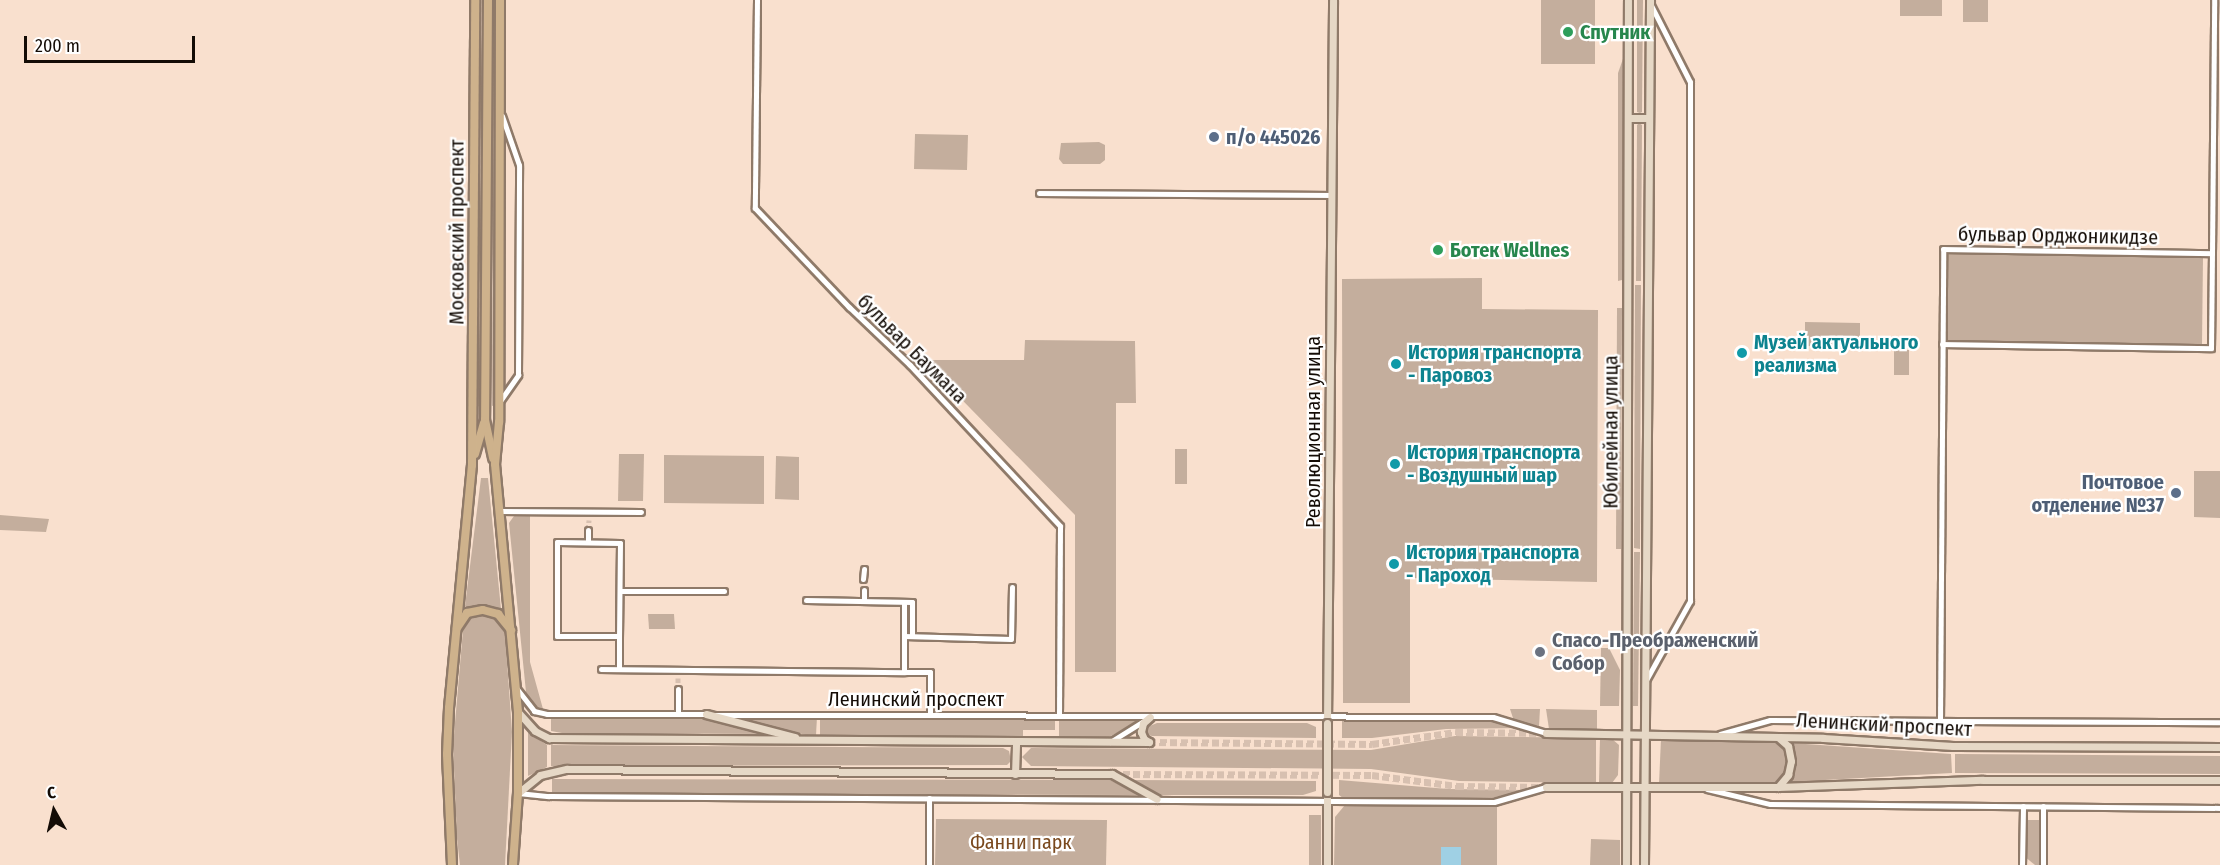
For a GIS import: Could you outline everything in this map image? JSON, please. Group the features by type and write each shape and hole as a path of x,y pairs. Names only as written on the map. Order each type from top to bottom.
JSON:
{"main road":[{"name":"Московский проспект","path":"452,865 447,754 454,634 473,462 475,0"},
{"name":"Московский проспект","path":"488,0 485,420 494,461 500,511 518,712 518,794 513,865"},
{"name":"Московский проспект","path":"494,461 499,401 500,0"},
{"name":"Революционная улица","path":"1327,865 1333,0"},
{"name":"Юбилейная улица","path":"1626,865 1628,0"},
{"name":"Юбилейная улица","path":"1644,865 1649,1"},
{"path":"1628,118 1649,118"},
{"name":"Московский проспект","path":"473,462 485,420"},
{"path":"473,462 482,450 487,450 494,461"},
{"path":"454,634 460,620 467,613 483,610 498,614 512,631"},
{"name":"Ленинский проспект","path":"518,712 535,731 549,738 1149,742 1144,739 1141,732 1143,723 1150,717"},
{"path":"706,714 806,740"},
{"name":"Ленинский проспект","path":"1546,733 1716,735 1953,746 2220,747"},
{"path":"1778,737 1788,746 1791,761 1788,775 1778,787"},
{"path":"1015,774 1016,741"},
{"path":"518,794 540,775 567,769 1112,774 1157,799"},
{"path":"1546,787 1778,787 1983,780 2220,780"}],"street":[{"name":"бульвар Баумана","path":"757,0 755,208 849,307 910,365 1059,526 1059,716"},
{"path":"1942,344 2211,348 2214,0"},
{"path":"1645,681 1690,601 1690,82 1649,1"},
{"path":"499,401 519,375 520,213 519,165 500,112"},
{"path":"1039,193 1331,195"},
{"name":"бульвар Орджоникидзе","path":"1940,721 1943,249 2212,253"},
{"path":"500,511 641,512"},
{"path":"588,512 589,520"},
{"path":"588,530 588,542"},
{"path":"619,636 556,636 558,542 620,543 619,669"},
{"path":"864,569 864,579"},
{"path":"904,636 1011,639 1012,587"},
{"path":"864,590 864,601"},
{"path":"620,591 724,591"},
{"path":"806,600 912,602 912,636"},
{"path":"904,602 904,672"},
{"path":"601,669 930,672 930,715"},
{"path":"677,669 678,678"},
{"name":"Ленинский проспект","path":"516,688 534,711 547,714 1200,716 1327,720 1493,717 1546,733"},
{"path":"678,689 678,714"},
{"path":"1110,742 1150,717"},
{"path":"1716,735 1770,720 2220,722"},
{"path":"518,794 1494,802 1546,787"},
{"path":"1700,787 1770,804 2220,808"},
{"path":"928,865 929,798"},
{"path":"2022,865 2023,806"},
{"path":"2043,806 2043,865"}],"green space":[{"name":"Спутник","path":"1541,0 1595,0 1595,64 1541,64"},
{"path":"1637,0 1643,0 1642,112 1640,113 1637,112"},
{"path":"1900,0 1942,0 1942,16 1900,16"},
{"path":"1963,0 1988,0 1988,22 1963,22"},
{"path":"493,27 497,27 495,405 492,406"},
{"path":"478,28 481,28 479,406 477,407"},
{"path":"1624,56 1622,280 1618,281 1618,73"},
{"path":"1639,123 1642,125 1641,281 1636,281 1637,125"},
{"path":"915,134 968,135 967,170 914,169"},
{"path":"1099,142 1105,145 1105,160 1100,164 1063,164 1059,159 1061,143"},
{"path":"1948,254 2203,257 2202,344 1947,341"},
{"path":"1482,278 1482,309 1598,310 1597,582 1410,578 1410,703 1343,703 1342,279"},
{"path":"1635,285 1641,285 1640,549 1634,548"},
{"path":"1617,308 1622,308 1621,549 1616,549"},
{"path":"1805,322 1860,323 1860,347 1805,346"},
{"path":"1025,340 1135,341 1136,403 1116,403 1116,672 1075,672 1075,515 923,360 1024,360"},
{"path":"1894,350 1909,350 1909,375 1894,375"},
{"path":"1175,449 1187,449 1187,484 1175,484"},
{"path":"619,454 644,454 643,501 618,501"},
{"path":"664,455 764,456 764,504 664,503"},
{"path":"776,456 799,457 799,500 775,499"},
{"path":"2194,471 2220,471 2220,518 2194,517"},
{"path":"481,478 488,478 501,609 486,605 468,608 465,606"},
{"path":"530,514 530,662 543,709 532,707 527,702 509,523 514,516"},
{"path":"0,515 49,519 46,532 0,530"},
{"path":"1634,552 1640,552 1638,706 1633,706"},
{"path":"480,614 495,617 505,631 512,732 505,865 460,865 457,839 453,746 463,630 467,621"},
{"path":"648,614 674,614 675,629 649,629"},
{"path":"1601,648 1609,648 1620,670 1619,706 1600,706"},
{"path":"1510,709 1540,709 1539,726 1514,721"},
{"path":"1546,709 1597,710 1597,729 1549,729"},
{"path":"735,717 817,717 816,735 806,735"},
{"path":"820,717 1055,719 1055,730 1023,730 1023,736 820,735"},
{"path":"551,719 715,719 778,734 562,733 551,731"},
{"path":"1059,719 1141,720 1109,737 1059,736"},
{"path":"1342,719 1491,720 1523,728 1446,729 1372,738 1342,738"},
{"path":"1157,723 1307,723 1316,727 1316,738 1152,736 1146,734 1145,728"},
{"path":"528,732 547,745 547,767 528,776"},
{"path":"1455,736 1596,738 1596,783 1459,781 1371,769 1031,766 1022,757 1031,748 1371,750"},
{"path":"1600,738 1612,739 1619,745 1618,775 1612,783 1599,783"},
{"path":"1661,739 1773,739 1785,751 1787,766 1782,778 1775,784 1659,784"},
{"path":"1791,743 1951,754 1952,773 1789,782 1795,772 1797,759"},
{"path":"551,745 1003,748 1009,751 1011,761 1007,765 551,766"},
{"path":"1955,754 2220,756 2220,774 1955,773"},
{"path":"552,779 1110,780 1140,795 552,794"},
{"path":"1131,780 1316,781 1316,791 1303,795 1159,795"},
{"path":"1339,780 1448,789 1524,790 1488,799 1343,798 1339,795"},
{"path":"1345,805 1497,807 1497,865 1334,865 1335,817"},
{"path":"1309,815 1321,815 1321,865 1309,865"},
{"name":"Фанни парк","path":"936,819 1107,820 1106,865 935,865"},
{"path":"2024,820 2041,820 2041,865 2035,865 2024,856"},
{"path":"1591,839 1620,840 1620,865 1590,865"}],"water":[{"path":"1441,847 1461,847 1461,865 1441,865"}],"tunnel":[{"path":"588,530 589,520"},
{"path":"678,678 678,689"},
{"path":"1149,742 1372,744 1456,732 1543,733"},
{"path":"1112,774 1372,775 1457,786 1543,787"}],"place":[{"name":"Спутник","path":"1568,32"},
{"name":"п/о 445026","path":"1214,137"},
{"name":"Ботек Wellnes","path":"1438,250"},
{"name":"Музей актуального реализма","path":"1742,353"},
{"name":"История транспорта - Паровоз","path":"1396,364"},
{"name":"История транспорта - Воздушный шар","path":"1395,464"},
{"name":"Почтовое отделение №37","path":"2176,493"},
{"name":"История транспорта - Пароход","path":"1394,564"},
{"name":"Спасо-Преображенский Собор","path":"1540,652"}]}
